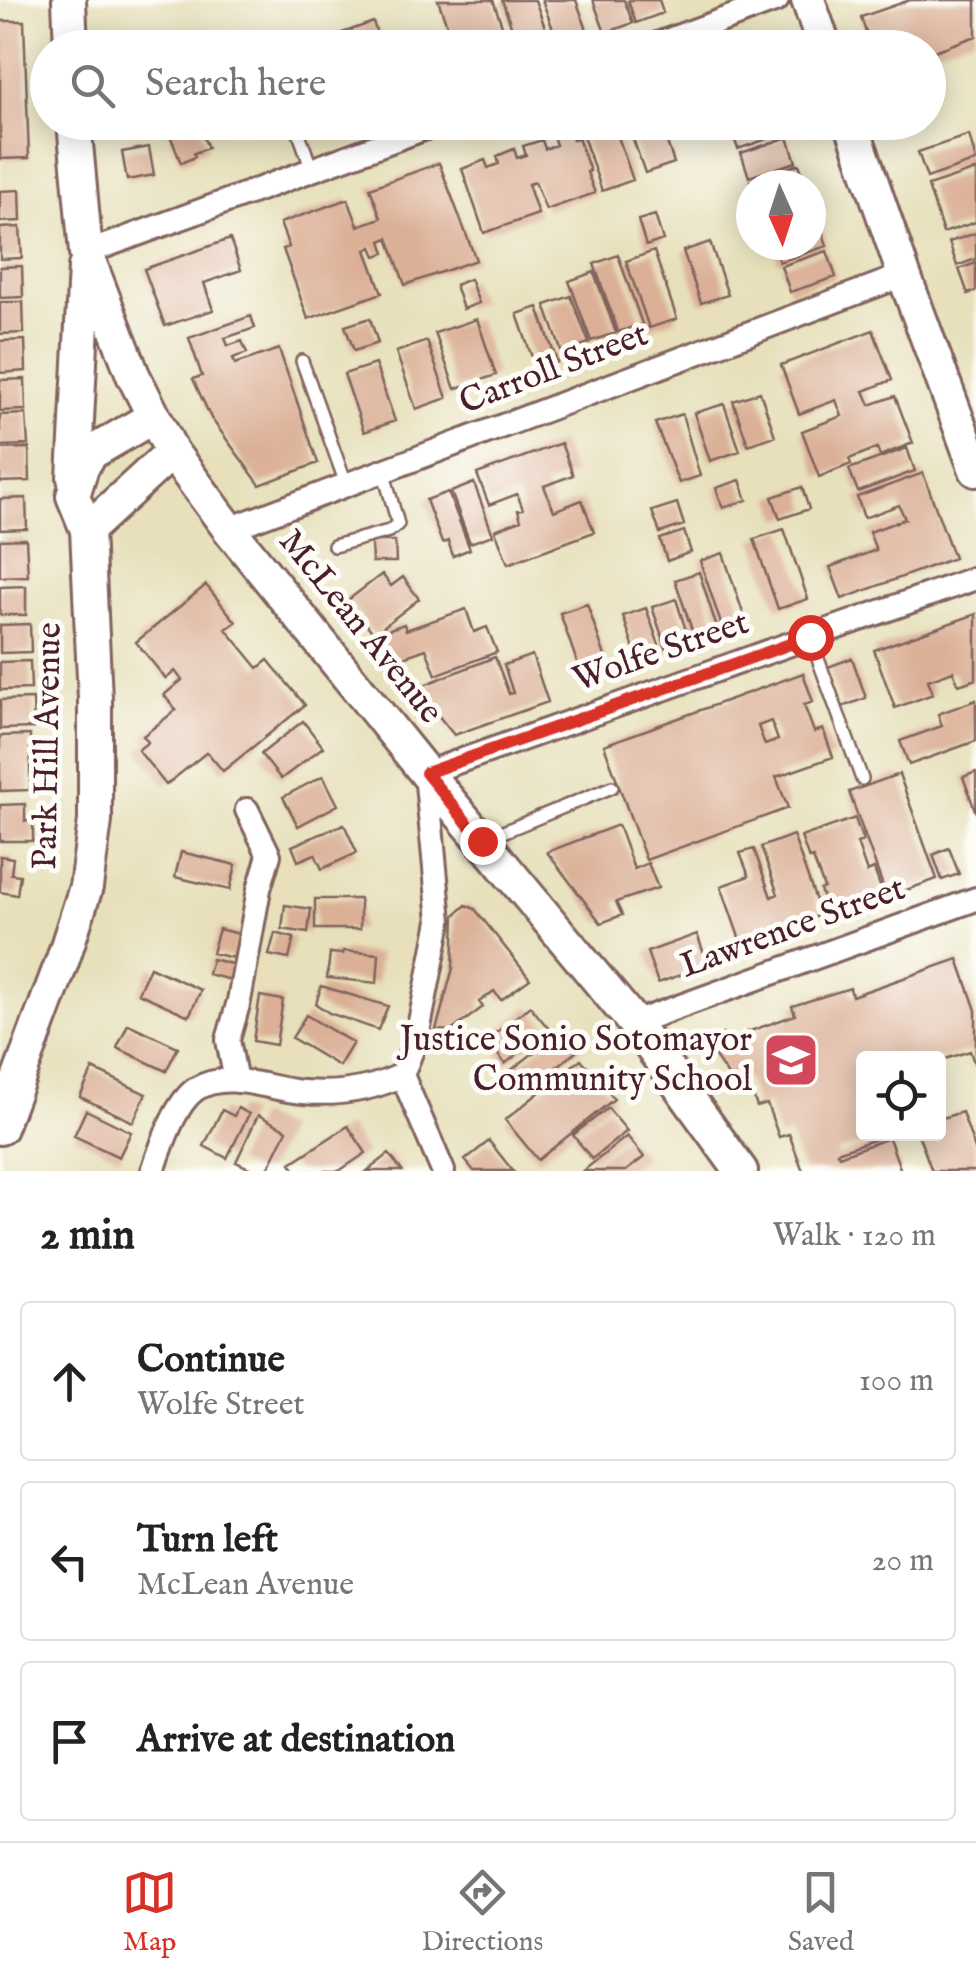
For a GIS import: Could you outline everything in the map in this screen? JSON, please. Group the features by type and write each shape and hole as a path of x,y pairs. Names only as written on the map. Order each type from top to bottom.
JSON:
{"street":[{"path":"69,0 70,30"},
{"path":"695,30 776,0"},
{"path":"808,0 819,30"},
{"name":"McLean Avenue","path":"76,140 86,253 133,375 172,452 228,528 426,773 634,1023 741,1171"},
{"path":"73,496 86,253 393,140"},
{"path":"857,140 976,470"},
{"name":"Carroll Street","path":"228,528 904,275"},
{"path":"73,496 90,452 152,417"},
{"path":"87,530 172,452"},
{"name":"Park Hill Avenue","path":"0,1128 86,887 94,820 95,698 87,530 73,496"},
{"name":"Wolfe Street","path":"426,773 976,578"},
{"path":"153,1171 181,1104 194,1090 212,1082 236,1081 303,1092 342,1091 376,1087 402,1075 417,1037 440,920 426,773"},
{"path":"236,1081 228,1040 269,856 247,810"},
{"name":"Lawrence Street","path":"634,1023 976,899"},
{"path":"402,1075 443,1171"}],"lane":[{"path":"302,140 312,170"},
{"path":"302,362 346,484"},
{"path":"334,546 389,531 398,524 383,470"},
{"path":"810,637 862,780"},
{"path":"482,841 612,787"}],"building":[{"path":"438,0 493,0 504,30 449,30"},
{"path":"502,0 535,0 546,30 513,30"},
{"path":"542,0 576,0 587,30 553,30"},
{"path":"593,0 624,0 633,23 604,30"},
{"path":"659,0 663,13 636,23 628,1"},
{"path":"910,0 976,0 976,36 946,47 946,30 865,30 861,17"},
{"path":"0,21 24,21 29,158 0,159"},
{"path":"373,22 376,30 351,30"},
{"path":"969,135 976,161 927,178 918,152"},
{"path":"172,140 205,140 208,148 181,163"},
{"path":"542,140 545,149 556,145 554,140 579,140 595,193 546,210 535,182 528,184 538,214 484,233 462,169 485,160 488,168 499,164 497,156 514,149 517,158 526,155 523,146"},
{"path":"584,140 619,140 633,180 602,191"},
{"path":"633,140 666,140 674,163 645,173"},
{"path":"735,140 764,140 738,149"},
{"path":"789,140 796,162 771,170 747,170 741,153"},
{"path":"149,147 154,175 127,180 122,152"},
{"path":"439,163 476,260 405,285 388,238 381,241 385,253 376,256 372,247 366,250 382,293 308,319 283,249 289,247 280,223 348,199 358,226 381,218 370,188"},
{"path":"976,170 976,222 943,233 928,186"},
{"path":"20,190 21,221 0,222 0,191"},
{"path":"655,215 663,240 646,246 638,220"},
{"path":"20,227 22,258 0,259 0,228"},
{"path":"976,233 976,259 957,266 949,242"},
{"path":"230,239 241,270 204,283 213,310 165,326 144,269"},
{"path":"710,242 728,295 701,303 683,251"},
{"path":"654,251 677,319 649,328 626,261"},
{"path":"826,251 836,277 790,292 781,266 799,260 826,260"},
{"path":"618,255 642,324 618,332 594,264"},
{"path":"976,263 976,291 968,294 959,269"},
{"path":"22,266 23,297 0,298 0,267"},
{"path":"594,272 616,333 591,341 569,281"},
{"path":"470,279 479,303 463,309 455,285"},
{"path":"571,296 589,343 562,353 545,305"},
{"path":"0,302 23,302 24,333 0,334"},
{"path":"538,307 557,362 536,369 517,314"},
{"path":"251,316 255,328 225,338 228,346 242,341 247,353 233,358 235,364 279,349 318,463 260,485 211,418 193,379 202,376 189,338"},
{"path":"370,318 378,343 354,351 345,326"},
{"path":"477,319 496,375 455,389 435,333"},
{"path":"873,330 892,380 864,391 870,405 895,396 913,443 880,456 877,448 819,477 802,431 842,416 836,400 799,414 781,365"},
{"path":"25,340 26,371 0,373 0,341"},
{"path":"427,341 447,398 416,409 396,352"},
{"path":"375,364 395,421 364,432 344,374"},
{"path":"25,379 26,410 0,411 0,380"},
{"path":"760,392 775,436 748,445 733,401"},
{"path":"724,404 740,451 710,461 694,413"},
{"path":"26,414 28,445 0,446 0,415"},
{"path":"682,414 700,476 679,483 655,423"},
{"path":"561,443 573,475 544,486 554,511 582,500 594,532 508,564 495,530 521,520 518,510 523,509 517,494 489,505 477,474"},
{"path":"29,448 30,481 0,482 0,449"},
{"path":"907,448 915,471 858,492 849,469"},
{"path":"923,473 954,558 842,599 830,567 876,550 869,532 905,519 899,505 864,518 857,497"},
{"path":"740,480 747,500 723,508 716,488"},
{"path":"474,483 493,535 470,543 451,492"},
{"path":"802,487 809,509 780,519 772,497"},
{"path":"448,492 470,549 453,556 448,541 442,543 426,500"},
{"path":"26,498 27,529 0,530 0,499"},
{"path":"677,503 684,525 660,533 652,511"},
{"path":"784,529 808,599 778,609 754,539"},
{"path":"684,531 691,552 667,561 660,539"},
{"path":"26,539 28,576 0,577 0,540"},
{"path":"371,541 395,541 396,562 372,562"},
{"path":"723,553 746,622 723,630 700,561"},
{"path":"699,572 718,631 695,639 675,580"},
{"path":"382,574 391,586 403,577 419,599 374,634 348,600"},
{"path":"206,585 236,622 226,629 258,668 268,660 305,705 223,771 207,752 166,785 138,750 148,742 143,736 176,710 164,695 182,680 175,671 166,679 136,642"},
{"path":"26,586 26,615 0,615 0,587"},
{"path":"676,599 690,643 667,651 652,607"},
{"path":"587,604 607,662 580,671 560,613"},
{"path":"646,608 662,653 638,661 623,616"},
{"path":"466,609 474,632 487,627 497,652 436,675 426,649 395,660 375,634 404,624 406,630"},
{"path":"976,614 976,679 959,685 953,671 928,680 933,694 895,708 874,650"},
{"path":"30,624 31,652 0,653 0,625"},
{"path":"532,655 548,702 454,735 416,688 495,657 509,694 513,693 504,665"},
{"path":"852,658 866,698 842,707 828,667"},
{"path":"30,661 31,689 0,690 0,662"},
{"path":"803,673 813,702 804,705 814,732 823,729 833,757 776,777 788,808 646,860 604,745","holes":["771,721 778,740 765,745 758,726"]},
{"path":"33,699 34,728 0,729 0,700"},
{"path":"976,700 976,741 909,765 900,741 942,726 938,714"},
{"path":"303,721 323,747 281,779 261,754"},
{"path":"30,735 30,790 0,791 0,736"},
{"path":"976,772 976,813 963,777"},
{"path":"899,774 937,879 887,897 849,792"},
{"path":"323,776 338,805 298,826 283,797"},
{"path":"25,804 25,821 33,821 33,841 0,841 0,805"},
{"path":"855,818 863,841 857,843 867,872 874,869 885,900 831,919 820,890 824,888 801,837"},
{"path":"344,824 357,853 322,869 315,854 298,861 292,846"},
{"path":"618,825 634,869 648,863 658,888 616,902 622,915 601,923 547,852"},
{"path":"793,835 821,915 741,943 721,886 749,876 740,853 754,849 771,897 778,894 761,847"},
{"path":"949,848 959,874 942,880 933,855"},
{"path":"181,852 236,865 230,890 175,877"},
{"path":"0,856 13,858 11,874 20,875 17,895 0,892"},
{"path":"315,899 360,899 360,929 315,929"},
{"path":"285,905 311,909 308,933 282,929"},
{"path":"466,905 475,909 530,979 501,1000 494,991 479,1002 483,1007 451,1031 436,1030 453,968 455,915"},
{"path":"219,929 239,934 233,958 212,953"},
{"path":"275,933 294,938 289,959 269,955"},
{"path":"697,934 708,965 658,983 647,952"},
{"path":"330,953 379,954 377,983 327,978"},
{"path":"212,959 235,965 231,980 208,974"},
{"name":"Justice Sonio Sotomayor Community School","path":"958,959 976,1010 976,1068 970,1051 946,1059 946,1051 856,1051 856,1141 870,1141 837,1152 839,1156 890,1141 901,1171 803,1171 789,1134 779,1137 767,1104 757,1107 747,1078 733,1083 706,1044 723,1034 728,1039 795,1015 792,1006 850,988 852,996"},
{"path":"150,967 201,990 189,1016 138,993"},
{"path":"321,986 388,1006 378,1030 329,1013 316,1004"},
{"path":"260,996 283,1000 276,1045 253,1041"},
{"path":"530,1006 549,1029 505,1064 487,1040"},
{"path":"306,1015 353,1043 339,1066 292,1038"},
{"path":"128,1024 178,1047 166,1071 117,1048"},
{"path":"566,1028 582,1047 526,1091 510,1071"},
{"path":"581,1059 614,1099 538,1160 505,1120"},
{"path":"93,1069 146,1094 133,1122 80,1097"},
{"path":"238,1108 249,1114 227,1158 204,1146 222,1110 234,1116"},
{"path":"608,1108 627,1131 592,1159 573,1135"},
{"path":"86,1110 131,1132 119,1157 74,1136"},
{"path":"962,1112 976,1152 976,1171 932,1171 921,1141 946,1141 946,1117"},
{"path":"258,1115 287,1130 267,1171 255,1171 236,1162"},
{"path":"348,1126 366,1153 339,1171 296,1171 291,1163"},
{"path":"627,1136 644,1157 626,1171 583,1171"},
{"path":"489,1141 513,1171 474,1171 465,1160"},
{"path":"389,1154 402,1171 367,1171"}],"place":[{"name":"Justice Sonio Sotomayor Community School","path":"791,1060"}],"route":[{"path":"482,841 426,773 810,637"}]}
